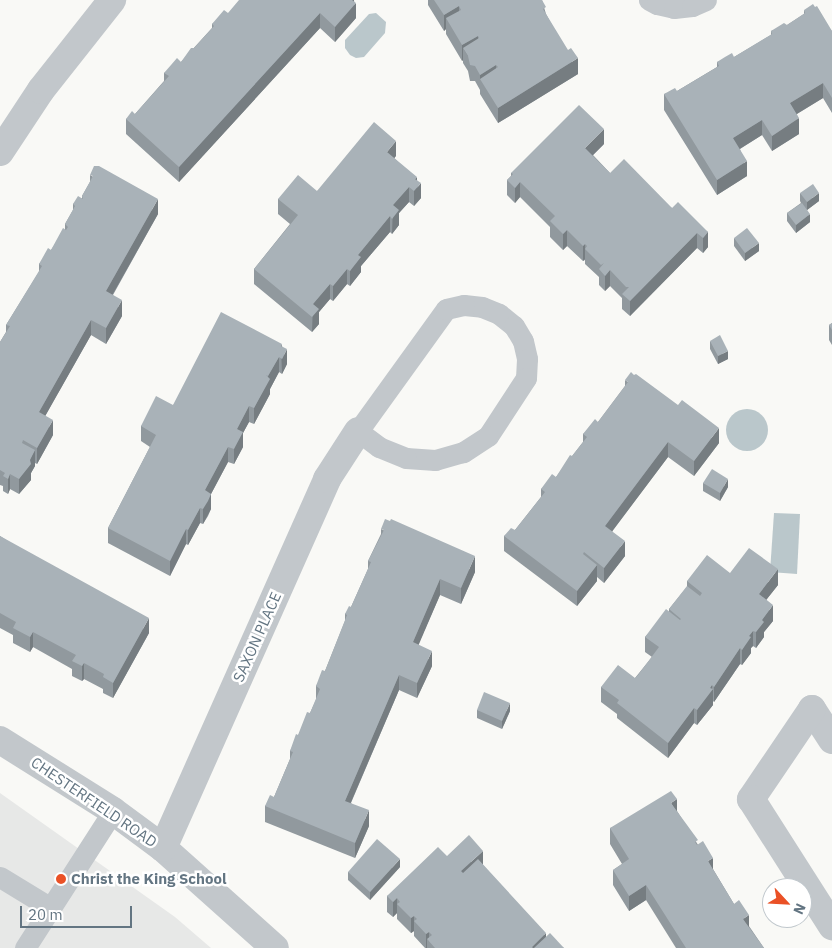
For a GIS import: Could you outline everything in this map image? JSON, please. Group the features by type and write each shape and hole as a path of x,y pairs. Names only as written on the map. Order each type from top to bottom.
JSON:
{"street":[{"path":"0,152 41,90 112,0"},
{"name":"SAXON PLACE","path":"163,848 327,479 358,431"},
{"path":"832,740 812,709 751,799 832,926"},
{"name":"CHESTERFIELD ROAD","path":"0,740 113,811 163,848 275,948"}],"lane":[{"path":"650,0 656,4 674,8 692,6 706,0"},
{"path":"464,305 482,306 499,314 514,326 524,341 527,359 526,378 488,436 463,452 435,460 406,458 379,447 358,431 446,309 464,305"},
{"path":"25,948 113,811"},
{"path":"0,876 51,908"}],"shaded area":[{"path":"376,13 386,22 385,33 364,57 356,58 350,55 345,48 345,40 369,14"},
{"path":"747,409 762,415 768,430 762,445 747,451 732,445 726,430 732,415"},
{"path":"774,513 800,514 797,574 770,572"},
{"name":"Christ the King School","path":"0,793 175,917 211,948 0,948"}],"building":[{"path":"239,0 352,0 356,3 335,27 320,13 179,167 126,119 132,111 135,114 169,76 164,73 177,58 181,62 191,48 194,48 214,26 212,24 224,10 228,13"},
{"path":"434,0 542,0 546,7 543,9 568,50 571,48 578,58 498,108 480,79 498,67 496,65 480,75 475,66 470,65 468,56 463,48 479,38 478,36 462,45 446,18 461,10 459,6 444,15"},
{"path":"813,4 815,7 817,6 832,31 832,98 823,83 790,103 799,118 772,136 762,120 733,138 747,161 717,180 664,94 675,88 677,91 719,66 717,62 725,57 732,53 734,57 772,34 771,31 784,23 787,25 805,13 804,10"},
{"path":"579,105 604,129 585,148 610,173 624,159 672,208 678,202 708,232 703,238 697,233 630,301 622,294 629,287 626,287 610,270 605,276 599,269 604,263 601,265 585,249 587,246 585,244 583,246 567,230 563,234 550,221 555,216 520,182 515,188 507,180 513,174 511,173"},
{"path":"374,122 396,141 387,152 417,177 415,179 421,183 414,191 409,187 393,205 399,210 392,219 390,216 358,255 361,257 350,271 347,269 333,286 330,284 313,304 319,309 312,317 254,269 298,215 278,199 298,175 317,191"},
{"path":"94,166 99,166 158,199 106,291 122,300 106,328 91,320 39,412 53,420 37,448 23,440 22,443 35,450 30,460 31,464 19,479 10,474 8,479 3,476 5,473 0,470 0,342 10,326 6,325 42,266 39,264 48,248 51,250 63,228 66,230 68,227 65,224 75,206 73,204 78,196 83,199 82,196 93,176 90,175"},
{"path":"813,184 819,193 807,202 800,193"},
{"path":"802,203 810,214 796,225 787,213"},
{"path":"747,228 759,243 745,253 734,238"},
{"path":"221,312 282,344 281,346 287,349 282,359 279,357 268,376 266,375 270,379 254,408 249,406 237,429 243,432 234,449 228,447 205,490 211,494 208,501 203,509 200,508 188,530 186,529 170,561 108,528 156,435 141,426 156,396 173,405"},
{"path":"720,335 728,351 718,356 710,341"},
{"path":"631,372 678,405 682,400 719,428 694,461 668,442 605,526 625,541 604,568 584,552 583,554 597,565 577,591 504,536 511,528 515,530 545,492 541,489 552,474 556,477 570,455 572,456 587,437 583,434 595,419 598,422 628,382 625,380"},
{"path":"712,469 728,479 720,493 703,483"},
{"path":"385,519 390,521 391,519 475,556 461,588 440,579 413,642 432,651 417,683 399,675 345,801 369,810 355,843 265,806 270,795 274,797 293,752 290,751 296,734 298,735 307,712 310,713 320,689 316,686 322,670 325,671 347,615 345,614 349,606 351,607 371,562 368,561 384,530 381,529"},
{"path":"0,536 149,618 113,683 103,677 104,674 84,663 82,666 72,661 76,655 33,632 30,637 13,628 16,622 0,613"},
{"path":"749,548 778,569 759,594 773,605 762,620 764,622 756,632 753,631 749,636 751,637 742,650 740,648 714,687 712,685 710,688 713,689 697,710 694,708 668,743 617,703 619,700 601,687 618,665 635,678 638,675 659,647 645,637 666,609 680,620 669,609 687,586 700,596 702,593 687,581 707,555 730,573"},
{"path":"484,692 510,703 502,721 477,710"},
{"path":"671,791 677,799 671,803 698,840 695,842 697,845 703,841 713,858 708,861 734,904 739,900 749,915 743,919 764,948 686,948 646,885 629,896 613,870 629,859 610,828"},
{"path":"469,835 483,851 461,871 463,873 478,859 546,933 533,948 435,948 427,939 432,935 429,932 426,934 414,921 417,919 414,916 411,918 397,904 400,902 397,898 393,902 387,896 438,847 447,856"},
{"path":"377,839 400,859 370,892 348,872"},
{"path":"550,933 564,948 534,948"}],"place":[{"name":"Christ the King School","path":"61,879"}]}
